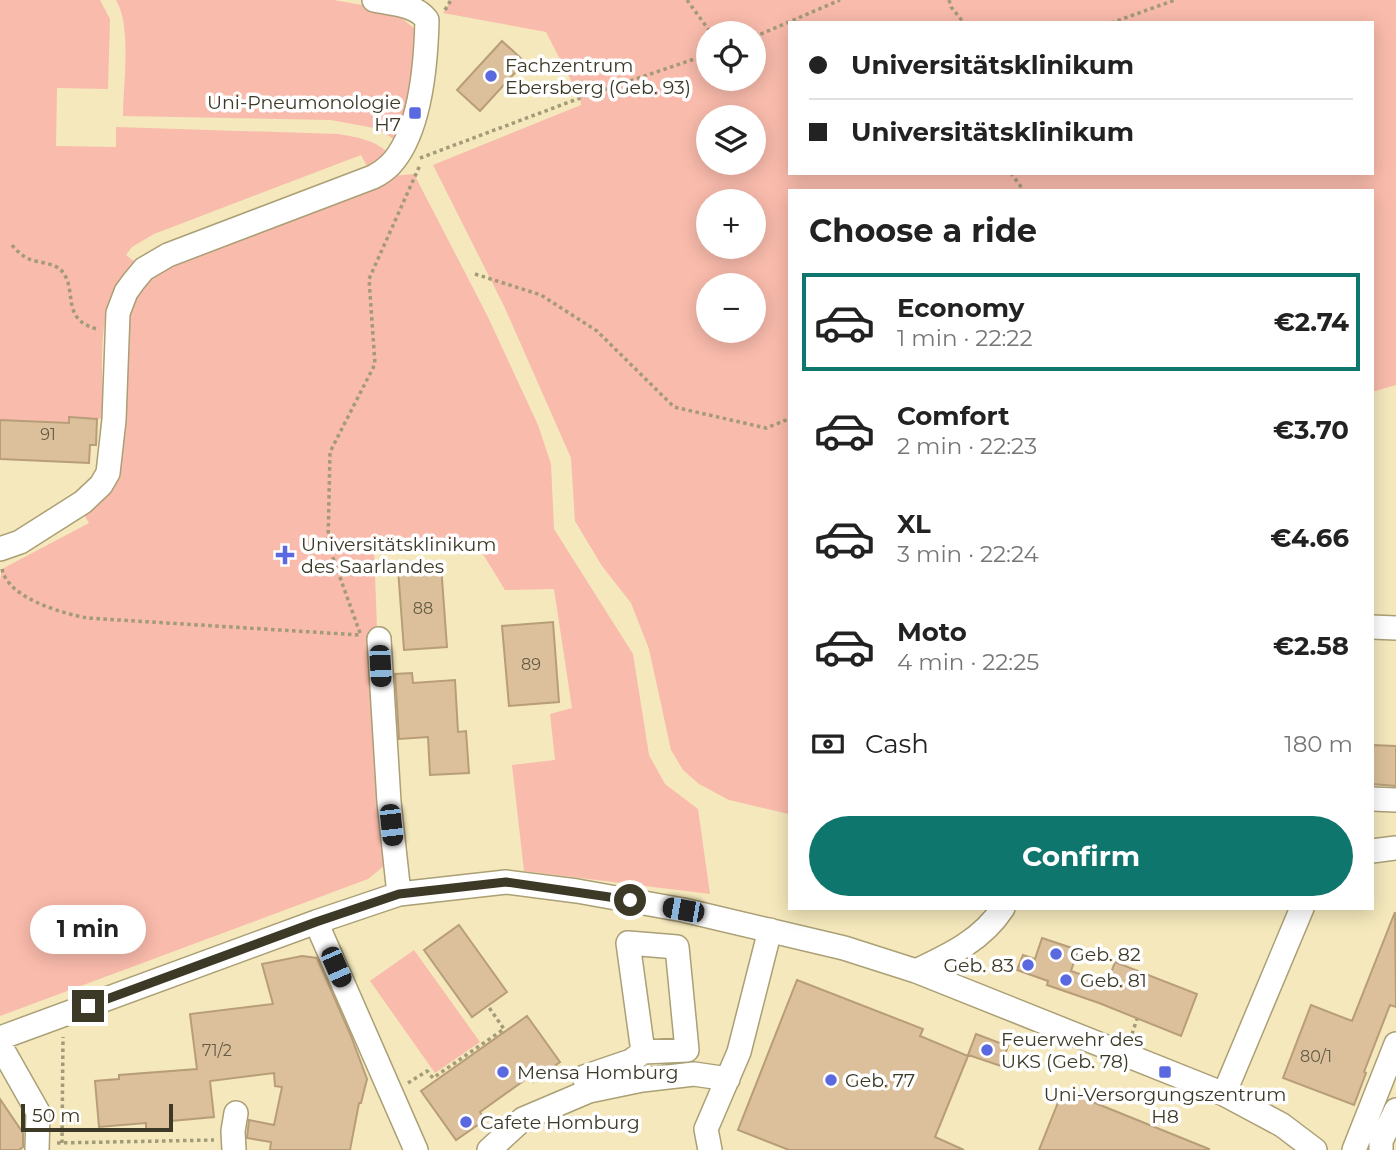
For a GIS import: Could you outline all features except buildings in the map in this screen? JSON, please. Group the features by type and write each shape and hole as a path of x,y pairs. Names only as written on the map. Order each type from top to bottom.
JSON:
{"street":[{"path":"0,548 20,542 83,502 101,485 108,473 114,420 118,313 126,292 144,269 156,261 373,177 391,164 401,149 415,113 424,70 427,20 411,8 374,0"},
{"path":"1374,627 1396,628"},
{"path":"379,639 389,802 399,894"},
{"path":"1374,799 1396,800"},
{"path":"1374,851 1396,848"},
{"path":"0,1038 399,894 506,882 683,910 844,948 916,971 1224,1094 1282,1125 1315,1150"},
{"path":"916,971 955,953 991,926 1002,910"},
{"path":"1224,1094 1300,910"},
{"path":"316,922 416,1150"},
{"path":"710,1150 706,1129 739,1052 769,930"},
{"path":"589,1091 584,1076 631,1061 643,1052 687,1050 677,947 628,943 643,1052"},
{"path":"1354,1150 1396,1044"},
{"path":"0,1045 38,1112 37,1147"},
{"path":"489,1150 523,1119 589,1091 642,1080 694,1074 727,1079"},
{"path":"1381,1150 1381,1141 1396,1110"},
{"path":"233,1145 236,1113"}],"path":[{"path":"443,13 451,0"},
{"path":"687,0 702,21"},
{"path":"791,21 840,0"},
{"path":"949,0 962,21"},
{"path":"1117,21 1175,0"},
{"path":"766,32 788,22"},
{"path":"415,160 696,59"},
{"path":"0,560 3,576 32,600 46,607 87,618 361,635 328,544 330,452 375,363 369,279 420,165"},
{"path":"12,245 27,259 60,269 78,319 93,328 116,328"},
{"path":"475,274 541,295 597,331 674,407 766,428 788,419"},
{"path":"392,1094 428,1071 433,1078 504,1029 488,1006"},
{"path":"62,1143 63,1015"},
{"path":"37,1147 62,1143 233,1145"}],"shaded area":[{"path":"0,0 100,0 110,19 108,89 57,88 56,146 116,147 116,127 339,134 371,142 387,152 369,170 361,155 154,234 132,247 126,255 135,262 112,293 107,309 102,346 103,419 70,417 69,423 0,420"},
{"path":"116,0 334,0 378,8 398,15 415,29 417,43 401,132 396,140 374,128 331,120 123,116 126,56 124,25"},
{"path":"451,0 1396,0 1396,385 1374,391 1374,189 788,189 788,814 729,800 699,784 683,770 671,750 649,649 631,603 602,566 575,521 571,458 504,306 433,165 581,105 580,98 546,32 443,13"},
{"path":"414,174 487,315 538,425 551,464 554,529 633,654 649,755 665,784 698,809 710,894 524,871 512,765 555,760 550,714 572,708 554,589 505,590 478,546 374,549 384,866 368,879 0,1016 2,569 89,523 83,513 107,497 116,479 126,329 135,296 156,274 177,260 391,176"},
{"path":"414,950 480,1042 435,1073 370,981"}],"place":[{"name":"Fachzentrum Ebersberg (Geb. 93)","path":"491,76"},
{"name":"Uni-Pneumonologie H7","path":"415,113"},
{"name":"Universitätsklinikum des Saarlandes","path":"285,555"},
{"name":"Geb. 82","path":"1056,954"},
{"name":"Geb. 83","path":"1028,965"},
{"name":"Geb. 81","path":"1066,980"},
{"name":"Feuerwehr des UKS (Geb. 78)","path":"987,1050"},
{"name":"Mensa Homburg","path":"503,1072"},
{"name":"Uni-Versorgungszentrum H8","path":"1165,1072"},
{"name":"Geb. 77","path":"831,1080"},
{"name":"Cafete Homburg","path":"466,1122"}],"route":[{"path":"88,1006 399,894 506,882 630,900"}]}
